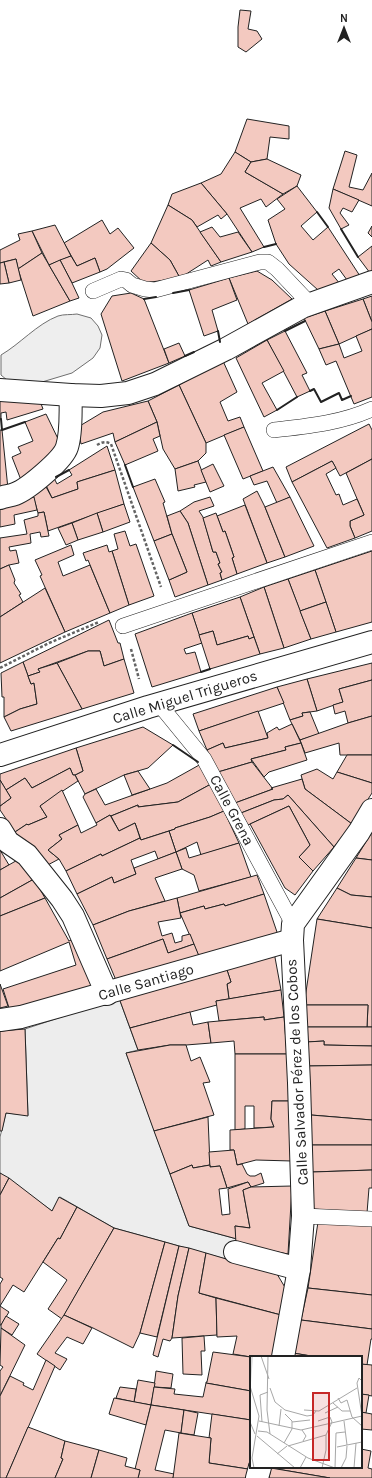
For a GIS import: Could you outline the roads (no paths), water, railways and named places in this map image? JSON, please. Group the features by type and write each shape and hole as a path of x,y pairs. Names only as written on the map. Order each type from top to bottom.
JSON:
{"street":[{"path":"0,390 71,395 116,395 141,389 226,349 310,304 372,282"},
{"path":"0,498 16,494 32,483 60,459 66,449 69,435 71,395"},
{"name":"Calle Miguel Trigueros","path":"0,755 153,706 372,642"},
{"path":"292,932 372,810"},
{"path":"0,829 8,842 27,855 62,899 72,916 107,994"},
{"name":"Calle Santiago","path":"0,1020 21,1017 107,994 292,932"},
{"name":"Calle Salvador Pérez de los Cobos","path":"283,1356 299,1269 303,1216 292,932"},
{"path":"235,1252 299,1269"},
{"path":"257,1478 260,1468"}],"lane":[{"path":"93,292 121,279 126,280 132,285 154,290 260,262 268,262 277,269 310,304"},
{"path":"274,430 326,424 343,420 372,409"},
{"path":"123,626 372,542"},
{"name":"Calle Grena","path":"153,706 204,759 292,932"},
{"path":"303,1216 372,1219"}]}
